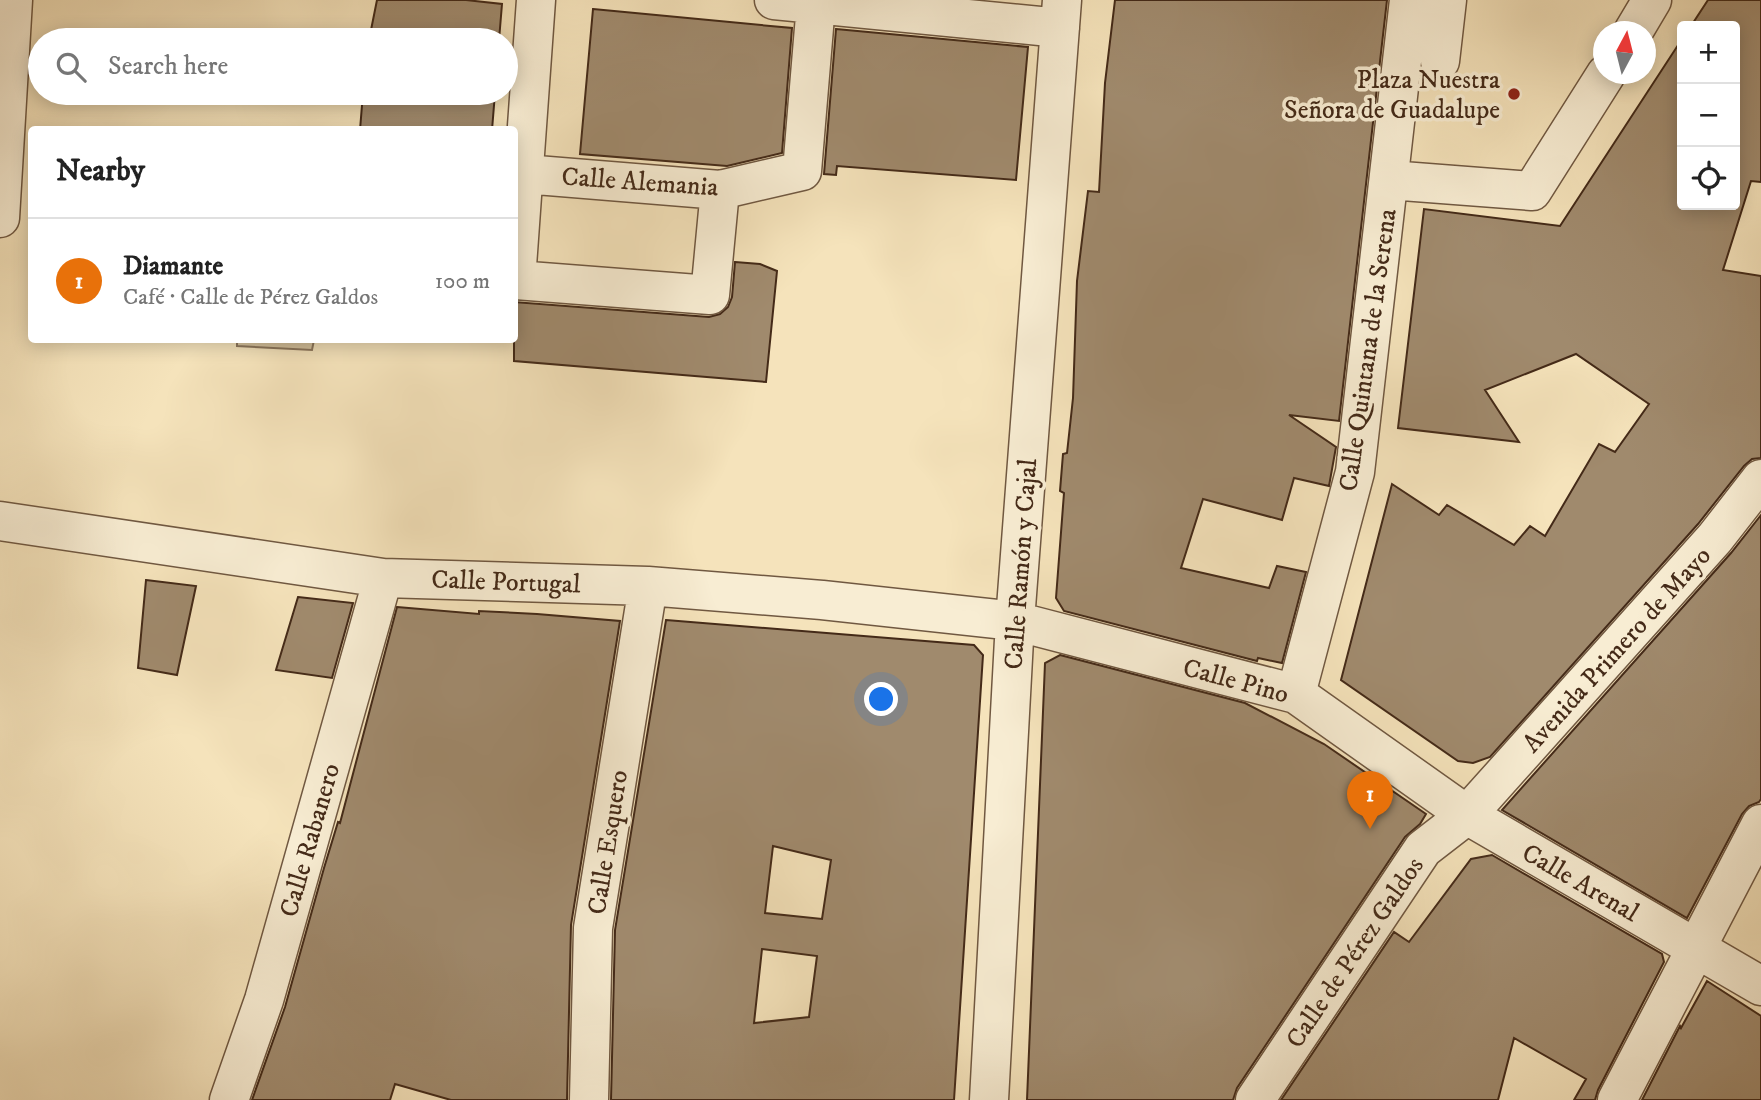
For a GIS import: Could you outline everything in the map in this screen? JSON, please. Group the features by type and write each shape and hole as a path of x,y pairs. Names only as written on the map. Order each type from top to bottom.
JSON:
{"street":[{"path":"0,218 13,0"},
{"name":"Calle Alemania","path":"536,0 524,174 720,190 802,171 816,4"},
{"path":"774,0 1061,14"},
{"name":"Calle Quintana de la Serena","path":"1296,694 1355,472 1409,0"},
{"path":"1440,61 1447,0"},
{"path":"1640,21 1652,0"},
{"name":"Calle Ramón y Cajal","path":"989,1100 1015,621 1061,14"},
{"path":"1389,180 1532,191 1600,84"},
{"path":"518,254 524,174"},
{"path":"518,280 710,295 720,190"},
{"name":"Avenida Primero de Mayo","path":"1467,815 1715,538 1761,480"},
{"name":"Calle Portugal","path":"0,522 383,578 648,586 822,600 1015,621"},
{"name":"Calle Rabanero","path":"229,1100 264,1000 383,578"},
{"name":"Calle Esquero","path":"589,1100 593,928 648,586"},
{"name":"Calle Pino","path":"1015,621 1296,694 1467,815"},
{"name":"Calle Arenal","path":"1467,815 1761,986"},
{"name":"Calle de Pérez Galdos","path":"1255,1100 1423,849 1467,815"},
{"path":"1617,1100 1761,824"}],"shaded area":[{"path":"237,343 313,343 312,350 237,346"}],"building":[{"path":"377,0 466,0 502,4 500,28 371,28"},
{"path":"1115,0 1387,0 1339,421 1289,415 1336,447 1329,486 1294,478 1282,520 1203,499 1181,568 1269,588 1277,566 1306,572 1282,663 1258,658 1257,661 1064,611 1056,598 1064,493 1060,491 1063,454 1067,453 1073,398 1077,281 1088,191 1099,192 1105,83"},
{"path":"1708,0 1761,0 1761,182 1751,181 1723,270 1761,276 1761,458 1752,459 1744,466 1698,524 1490,757 1473,763 1458,761 1341,680 1392,484 1439,515 1447,505 1514,545 1530,526 1545,536 1599,444 1615,452 1649,404 1576,354 1485,390 1519,442 1398,428 1424,209 1560,226 1653,84 1656,84 1656,79 1677,47 1677,210 1740,210 1740,21 1694,21"},
{"path":"593,9 792,28 782,153 727,166 580,154"},
{"path":"836,29 1028,47 1016,180 837,166 836,175 824,174"},
{"path":"362,105 494,105 492,126 360,126"},
{"path":"735,262 760,264 777,271 766,382 514,361 514,343 518,343 518,302 709,317 720,314 728,307 732,297"},
{"path":"1761,515 1761,799 1742,814 1687,918 1502,810 1731,553"},
{"path":"146,580 196,586 177,675 138,668"},
{"path":"298,597 353,603 332,678 276,670"},
{"path":"397,607 620,621 571,925 567,1100 451,1100 395,1084 390,1100 252,1100 285,1007 324,868 338,822 340,823"},
{"path":"666,620 974,645 983,655 954,1100 611,1100 615,930","holes":["773,846 831,860 822,919 765,913","762,949 817,956 809,1017 754,1023"]},
{"path":"1060,655 1245,703 1324,744 1426,814 1420,824 1405,837 1237,1088 1233,1100 1027,1100 1045,663"},
{"path":"1492,855 1662,954 1664,962 1595,1100 1574,1100 1586,1079 1514,1038 1498,1100 1281,1100 1394,932 1409,942 1471,859"},
{"path":"1707,981 1761,1016 1761,1100 1642,1100 1680,1026 1681,1028"}],"place":[{"name":"Plaza Nuestra Señora de Guadalupe","path":"1514,94"},
{"name":"Diamante","path":"1370,829"}]}
